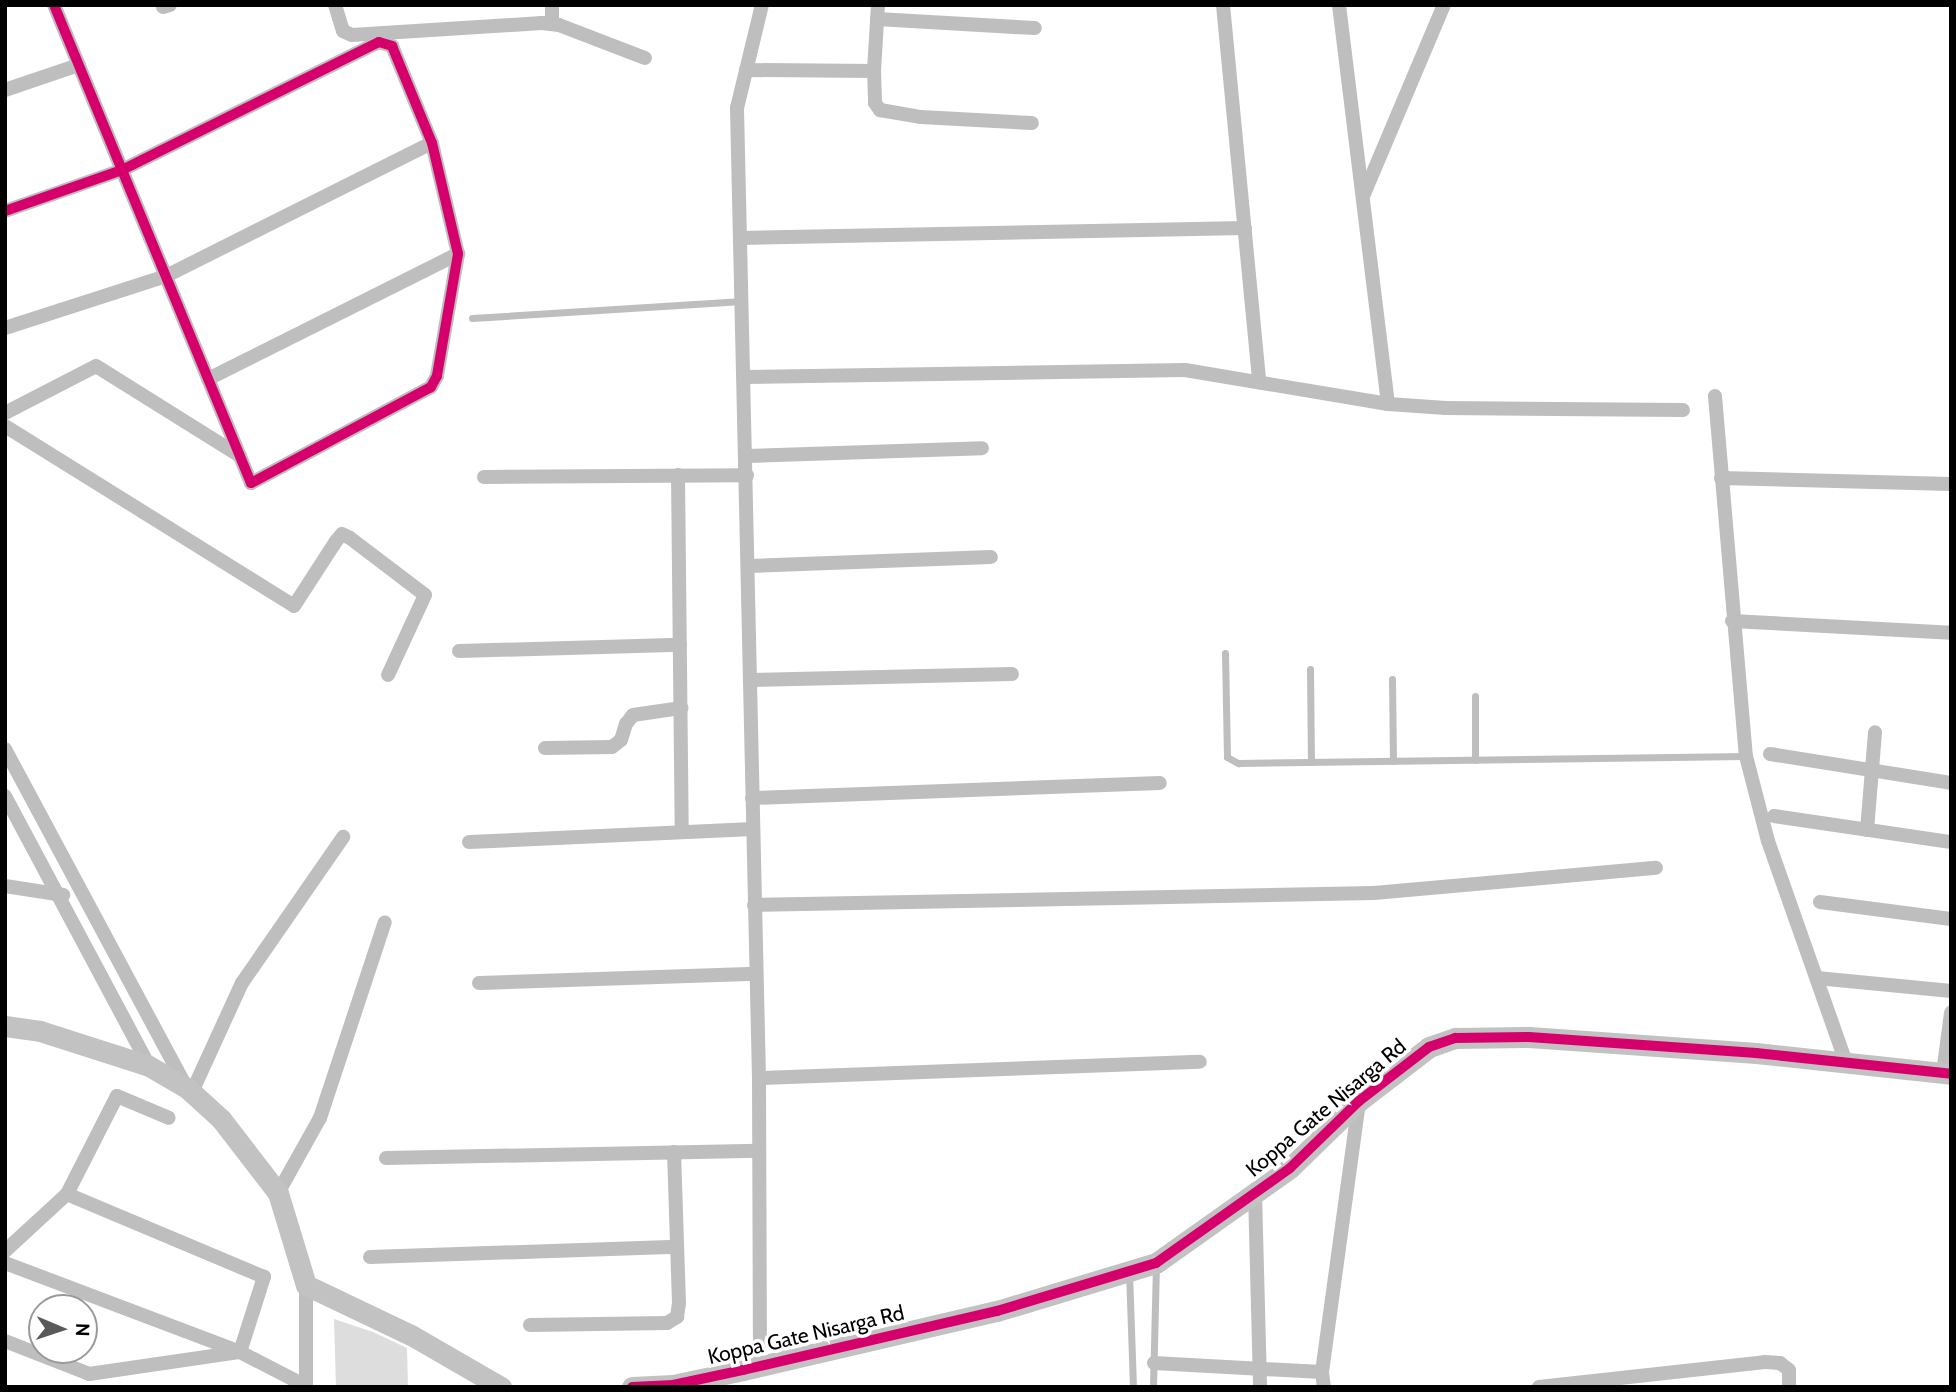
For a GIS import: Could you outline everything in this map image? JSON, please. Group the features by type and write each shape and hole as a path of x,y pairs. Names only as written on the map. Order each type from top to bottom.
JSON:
{"street":[{"path":"5,211 122,170 379,42 392,46 432,143 458,254 437,376 431,387 251,483 166,276 122,170 79,65 54,5"},
{"path":"335,5 343,30 352,34 552,24 645,58"},
{"path":"552,5 552,24"},
{"path":"760,1366 759,1078 747,456 737,108 762,5"},
{"path":"1223,5 1259,382"},
{"path":"1339,5 1388,404"},
{"path":"1363,196 1444,5"},
{"path":"1032,123 921,117 880,110 875,103 874,71 878,12 1035,28"},
{"path":"5,90 79,65"},
{"path":"746,70 874,71"},
{"path":"5,328 166,276 432,143"},
{"path":"741,238 1245,228"},
{"path":"208,379 458,254"},
{"path":"5,413 96,366 240,456"},
{"path":"745,377 1185,370 1388,404 1446,408 1683,410"},
{"path":"1715,396 1732,621 1746,756 1768,841 1846,1063"},
{"path":"5,426 294,606 336,541 342,534 350,538 425,595 388,676"},
{"path":"747,456 982,448"},
{"path":"678,475 682,832"},
{"path":"484,477 747,475"},
{"path":"1721,478 1951,484"},
{"path":"748,566 991,557"},
{"path":"1732,621 1951,633"},
{"path":"460,651 680,645"},
{"path":"750,680 1013,674"},
{"path":"544,748 612,747 621,740 626,724 633,715 681,708"},
{"path":"1867,830 1875,732"},
{"path":"5,749 189,1090"},
{"path":"1770,754 1951,783"},
{"path":"752,798 1160,783"},
{"path":"5,796 149,1066"},
{"path":"1774,816 1951,842"},
{"path":"468,842 753,829"},
{"path":"189,1090 242,984 343,837"},
{"path":"754,905 1374,893 1656,868"},
{"path":"5,887 58,895 82,893"},
{"path":"1820,902 1951,919"},
{"path":"278,1193 320,1118 385,922"},
{"path":"480,983 756,974"},
{"path":"1817,978 1951,991"},
{"path":"1947,1073 1951,1013"},
{"path":"5,1026 40,1031 149,1066 189,1090 220,1119 278,1193 306,1285 306,1387 240,1352 5,1263"},
{"name":"Koppa Gate Nisarga Rd","path":"632,1387 673,1385 997,1311 1156,1264 1296,1163 1359,1101 1440,1041 1468,1036 1743,1052 1947,1073"},
{"path":"759,1078 1200,1062"},
{"path":"5,1251 67,1194 117,1096 169,1118"},
{"path":"1154,1363 1259,1368 1323,1379 1359,1101"},
{"path":"386,1157 759,1150"},
{"path":"530,1325 667,1322 677,1317 680,1303 674,1152"},
{"path":"1255,1193 1260,1387"},
{"path":"67,1194 264,1277 240,1352"},
{"path":"370,1257 677,1247"},
{"path":"306,1285 411,1335 501,1387"},
{"path":"5,1341 89,1374 240,1352"},
{"path":"1539,1387 1765,1362 1780,1363 1789,1370 1790,1387"}],"lane":[{"path":"472,318 743,301"},
{"path":"1225,653 1227,757 1238,763 1746,756"},
{"path":"1310,669 1311,762"},
{"path":"1392,679 1393,761"},
{"path":"1475,696 1475,760"},
{"path":"1153,1387 1156,1264"},
{"path":"1129,1271 1133,1387"}],"building":[{"path":"334,1319 373,1332 407,1348 408,1387 336,1387"}],"cycle path":[{"path":"5,211 122,170 379,42 392,46 432,143 458,254 437,376 431,387 251,483 122,170 54,5"},
{"path":"632,1387 673,1385 997,1311 1156,1263 1290,1168 1359,1101 1429,1047 1455,1038 1529,1037 1756,1053 1951,1074"}]}
